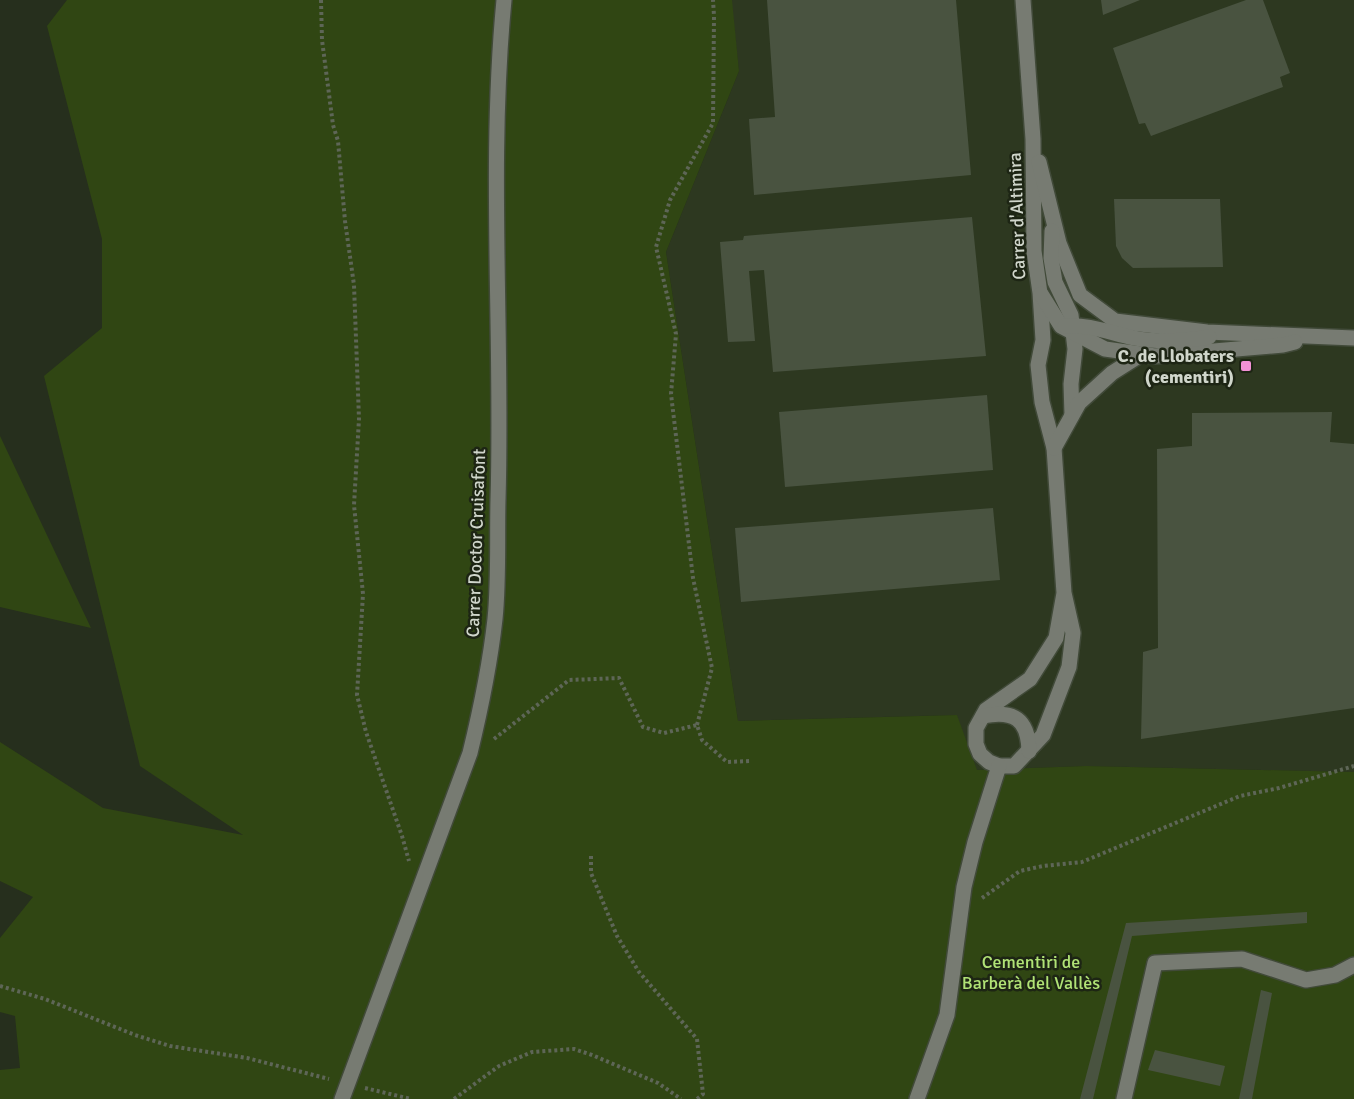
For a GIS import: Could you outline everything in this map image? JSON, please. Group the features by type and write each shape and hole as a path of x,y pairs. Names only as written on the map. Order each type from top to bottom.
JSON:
{"street":[{"name":"Carrer Doctor Cruisafont","path":"342,1099 467,760 484,696 495,616 500,437 497,156 500,43 504,0"},
{"name":"Carrer d'Altimira","path":"999,766 1014,766 1043,735 1069,667 1072,633 1064,592 1054,448 1042,402 1038,365 1043,340 1040,292 1034,251 1033,139 1023,0"},
{"name":"Carrer d'Altimira","path":"1033,139 1059,243 1080,295 1115,321 1230,333"},
{"name":"Carrer d'Altimira","path":"1052,218 1051,258 1055,282 1071,315 1069,328"},
{"name":"Carrer d'Altimira","path":"1040,292 1069,328 1075,349 1071,384 1072,416"},
{"path":"1069,328 1105,349 1155,356 1283,345 1312,337"},
{"path":"1043,340 1069,328 1102,329 1136,339 1183,342 1230,333 1354,338"},
{"path":"1054,448 1079,403 1112,373 1142,354"},
{"name":"Carrer d'Altimira","path":"983,716 986,710 1002,697 1030,680 1056,638 1064,592"},
{"path":"917,1099 947,1016 960,914 975,842 999,766 989,762 981,754 976,744 976,728 983,716 998,713 1010,714 1018,720 1028,733 1029,751"},
{"path":"1127,1098 1155,963 1242,959 1306,980 1335,975 1354,965"}],"path":[{"path":"321,0 322,40 333,125 338,141 354,285 359,419 354,505 363,594 357,695 366,732 402,836 411,870 414,900"},
{"path":"713,0 713,123 670,200 656,247 676,334 671,394 693,578 712,668 697,724 702,740 727,762 751,760"},
{"path":"467,760 569,680 619,678 643,727 664,733 697,724"},
{"path":"960,914 1020,871 1082,862 1240,796 1279,788 1354,766"},
{"path":"591,856 591,873 618,936 639,972 697,1039 703,1094 697,1099"},
{"path":"0,986 45,999 135,1035 170,1046 246,1058 303,1072"},
{"path":"454,1099 499,1066 532,1052 574,1049 658,1083 681,1099"}],"shaded area":[{"path":"731,0 1354,0 1354,772 1086,766 976,770 956,715 738,721 666,252 739,71"}],"green space":[{"name":"Cementiri de Barberà del Vallès","path":"67,0 732,0 739,71 666,252 738,721 957,715 977,770 1086,766 1354,772 1354,1099 0,1099 0,1070 20,1068 15,1016 0,1012 0,938 33,897 0,881 0,742 103,808 243,835 140,766 44,376 102,328 102,239 47,26"},
{"path":"0,436 91,628 0,607"}],"building":[{"path":"767,0 956,0 971,175 754,195 749,119 775,117"},
{"path":"1101,0 1140,0 1103,15"},
{"path":"1246,0 1263,0 1290,73 1280,77 1283,87 1151,136 1145,123 1139,124 1113,48"},
{"path":"1114,199 1220,199 1223,267 1133,268 1122,258 1116,246"},
{"path":"972,217 986,356 773,372 764,270 749,271 755,341 728,342 720,242 743,240 744,236"},
{"path":"987,395 993,470 785,487 779,412"},
{"path":"1332,412 1330,442 1354,444 1354,708 1141,739 1143,652 1158,648 1157,449 1192,446 1192,413"},
{"path":"993,508 1000,580 741,602 735,528"},
{"path":"1307,912 1307,923 1132,936 1093,1099 1080,1099 1126,923"},
{"path":"1261,990 1272,993 1252,1099 1239,1099"},
{"path":"1155,1050 1225,1066 1220,1086 1148,1070"}],"place":[{"name":"C. de Llobaters (cementiri)","path":"1246,366"}]}
